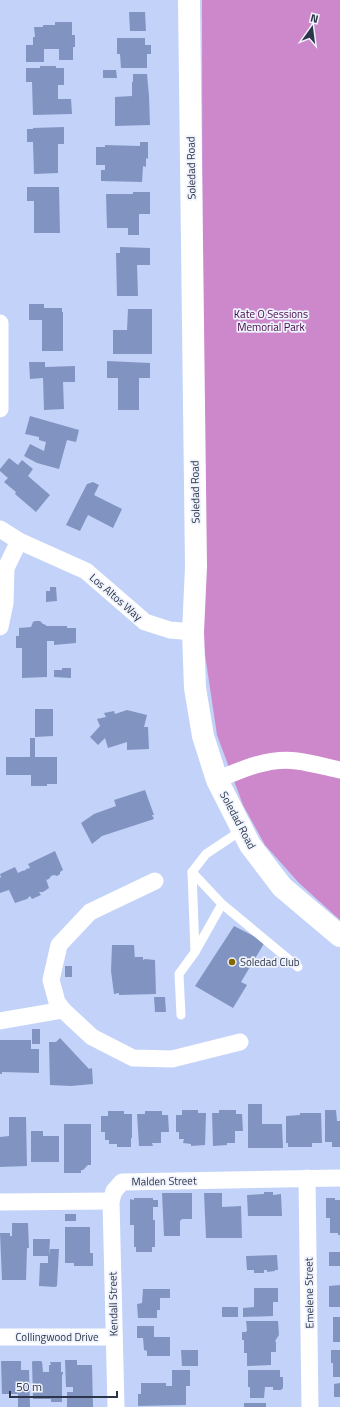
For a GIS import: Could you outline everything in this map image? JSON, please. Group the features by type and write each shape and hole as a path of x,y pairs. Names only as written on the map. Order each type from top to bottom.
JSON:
{"street":[{"name":"Soledad Road","path":"190,0 196,567 194,632 195,688 204,736 217,780 250,845 282,887 340,936"},
{"path":"0,323 0,409"},
{"name":"Los Altos Way","path":"0,529 19,541 86,571 145,622 170,630 194,632"},
{"path":"0,627 5,603 6,568 19,541"},
{"path":"217,780 232,773 264,763 281,760 297,761 340,770"},
{"path":"155,881 90,912 59,945 51,980 57,1002 63,1010 92,1037 133,1058 172,1059 240,1042"},
{"path":"0,1021 63,1010"},
{"name":"Emelene Street","path":"307,1178 310,1407"},
{"name":"Malden Street","path":"111,1201 114,1192 122,1182 340,1178"},
{"path":"0,1202 111,1201"},
{"name":"Kendall Street","path":"111,1201 116,1407"},
{"name":"Collingwood Drive","path":"0,1337 114,1337"}],"lane":[{"path":"194,952 192,872 206,854 242,830"},
{"path":"192,872 222,904 298,967"},
{"path":"181,1015 179,974 194,952 222,904"}],"green space":[{"name":"Kate O Sessions Memorial Park","path":"202,0 340,0 340,920 299,883 265,845 243,805 217,735 203,641"}],"building":[{"path":"129,12 145,12 146,31 130,31"},
{"path":"55,22 72,22 72,35 75,35 73,60 59,60 59,49 44,49 44,62 26,62 26,45 33,45 33,37 35,37 34,27 55,25"},
{"path":"117,38 145,38 145,45 151,45 151,54 147,54 147,68 121,68 120,54 117,54"},
{"path":"40,66 56,66 56,68 64,68 64,85 58,85 58,99 71,99 72,114 33,115 32,82 26,82 26,68 40,68"},
{"path":"103,70 116,70 117,78 103,78"},
{"path":"133,74 147,74 150,125 115,126 115,97 132,96"},
{"path":"64,127 64,144 58,144 58,173 34,174 33,142 27,142 27,129"},
{"path":"140,142 148,142 148,159 146,158 146,167 143,166 142,182 101,181 101,170 105,170 105,165 96,165 96,147 105,147 105,145 140,146"},
{"path":"27,187 59,187 60,233 34,233 34,201 27,201"},
{"path":"133,192 150,192 150,214 139,214 139,235 128,235 128,228 107,228 106,194 133,194"},
{"path":"120,247 150,248 150,265 137,265 138,296 117,296 116,253 120,253"},
{"path":"29,304 44,304 44,308 62,308 63,351 42,351 42,320 29,320"},
{"path":"128,309 152,309 152,354 113,354 113,330 127,330"},
{"path":"107,361 150,363 150,378 139,378 139,410 118,410 118,378 107,378"},
{"path":"29,362 45,362 45,367 75,366 75,382 63,382 64,409 44,410 43,378 30,379"},
{"path":"30,416 79,430 76,442 67,440 59,469 37,463 24,456 30,444 44,451 46,442 39,440 39,437 25,434"},
{"path":"9,458 18,465 22,460 33,469 28,476 50,495 36,512 15,494 16,492 4,482 8,478 0,471 0,469"},
{"path":"93,482 99,485 94,495 122,509 113,528 88,515 80,531 66,525 87,484"},
{"path":"50,587 56,587 57,601 46,602 46,591 50,591"},
{"path":"35,621 40,621 46,626 67,626 67,628 76,628 76,643 54,645 54,641 47,641 47,677 22,678 22,648 16,648 16,636 19,636 19,628 31,627"},
{"path":"62,668 71,668 71,678 54,677 54,670 62,670"},
{"path":"35,709 53,709 53,736 35,737"},
{"path":"127,710 147,715 144,727 148,727 149,749 127,750 127,742 108,748 105,738 98,745 90,737 100,726 97,719 106,717 104,713 114,711 115,714"},
{"path":"30,738 35,738 35,757 57,757 57,784 47,784 47,786 31,786 31,775 6,775 6,757 30,757"},
{"path":"145,790 154,819 102,836 92,844 81,823 94,814 116,806 114,800"},
{"path":"55,851 63,870 57,876 54,875 47,880 46,879 49,888 43,892 39,892 41,895 32,899 30,896 27,899 15,903 9,890 0,893 0,874 15,867 18,873 26,870 30,868 28,864"},
{"name":"Soledad Club","path":"234,926 265,942 241,982 247,985 233,1008 195,986"},
{"path":"112,945 134,945 135,960 135,957 143,957 143,960 155,960 156,994 114,994 111,971"},
{"path":"65,966 72,966 72,977 65,977"},
{"path":"154,997 165,997 166,1012 155,1012"},
{"path":"32,1029 40,1029 40,1044 32,1044"},
{"path":"60,1038 89,1069 92,1068 93,1084 71,1086 50,1085 49,1042 56,1042"},
{"path":"0,1040 31,1040 31,1049 39,1049 39,1073 2,1072 2,1074 0,1074"},
{"path":"248,1104 262,1104 262,1124 282,1124 283,1148 248,1148"},
{"path":"182,1110 198,1110 198,1113 206,1113 205,1145 191,1146 191,1144 183,1143 184,1139 179,1139 179,1132 176,1132 176,1115 182,1115"},
{"path":"219,1110 236,1110 236,1114 242,1114 243,1131 235,1131 235,1143 213,1146 212,1113 219,1113"},
{"path":"325,1110 336,1110 337,1121 340,1121 340,1147 332,1147 332,1142 325,1142"},
{"path":"108,1111 124,1111 124,1114 132,1114 131,1147 117,1147 117,1144 109,1144 109,1140 105,1140 105,1132 101,1132 101,1116 108,1116"},
{"path":"145,1111 162,1111 162,1115 168,1115 169,1132 161,1132 161,1143 152,1143 153,1146 139,1146 137,1114 145,1114"},
{"path":"300,1113 321,1113 322,1143 312,1143 312,1147 288,1147 288,1143 286,1143 286,1116 300,1115"},
{"path":"9,1117 26,1117 27,1166 0,1167 0,1137 9,1136"},
{"path":"64,1124 91,1124 91,1165 88,1165 81,1170 81,1173 64,1173"},
{"path":"31,1131 43,1131 43,1136 59,1136 59,1162 31,1162"},
{"path":"264,1192 273,1192 273,1195 281,1194 282,1216 248,1216 247,1195 264,1194"},
{"path":"162,1193 192,1193 192,1219 182,1219 180,1221 180,1236 164,1236"},
{"path":"204,1193 222,1193 222,1207 241,1206 242,1238 206,1238"},
{"path":"134,1198 153,1198 153,1200 158,1200 158,1207 153,1207 153,1220 155,1220 155,1247 152,1247 152,1252 136,1252 136,1247 134,1247 134,1225 130,1225 130,1199 134,1200"},
{"path":"326,1198 335,1198 335,1200 340,1200 340,1235 338,1235 338,1233 330,1233 330,1218 326,1218"},
{"path":"65,1214 76,1214 76,1221 65,1221"},
{"path":"12,1223 28,1223 29,1248 27,1248 26,1280 2,1280 0,1233 10,1233 10,1236 12,1236"},
{"path":"65,1227 90,1227 90,1253 93,1253 93,1266 74,1266 74,1263 65,1263"},
{"path":"33,1239 50,1239 49,1256 50,1249 59,1249 57,1286 55,1287 39,1286 40,1263 48,1263 48,1256 33,1256"},
{"path":"329,1252 340,1252 340,1266 329,1266"},
{"path":"277,1255 278,1270 267,1272 267,1270 264,1270 264,1273 254,1273 254,1270 247,1270 246,1256"},
{"path":"340,1285 340,1307 329,1307 329,1286"},
{"path":"254,1288 278,1288 278,1302 273,1302 273,1316 243,1317 243,1308 254,1307"},
{"path":"143,1289 170,1289 170,1298 160,1298 160,1310 157,1310 157,1318 138,1318 137,1304 142,1303"},
{"path":"222,1307 238,1307 238,1317 222,1317"},
{"path":"333,1317 340,1317 340,1342 333,1342"},
{"path":"246,1321 278,1321 279,1335 275,1341 276,1352 271,1352 271,1365 247,1366 247,1353 244,1353 244,1340 242,1340 242,1332 246,1332 247,1330"},
{"path":"137,1326 154,1326 154,1337 170,1337 170,1356 147,1356 147,1351 144,1350 143,1338 137,1338"},
{"path":"181,1350 198,1350 198,1366 182,1366"},
{"path":"331,1350 340,1350 340,1377 333,1377"},
{"path":"65,1360 77,1360 77,1365 92,1365 93,1407 67,1407 67,1392 73,1392 73,1387 66,1387"},
{"path":"1,1361 21,1361 21,1370 29,1370 30,1407 18,1407 18,1394 2,1394"},
{"path":"33,1361 42,1362 43,1372 49,1372 49,1365 51,1365 50,1362 61,1362 61,1372 63,1372 62,1402 51,1402 51,1399 33,1399"},
{"path":"172,1370 190,1370 190,1386 186,1386 186,1405 138,1406 138,1394 141,1394 141,1383 166,1383 166,1386 172,1386"},
{"path":"248,1370 280,1370 280,1377 283,1377 283,1388 281,1390 273,1390 273,1387 265,1387 264,1398 250,1398 250,1387 248,1387"},
{"path":"340,1383 340,1397 334,1397 334,1384"},
{"path":"244,1403 266,1403 266,1407 244,1407"}],"place":[{"name":"Soledad Club","path":"232,962"}]}
